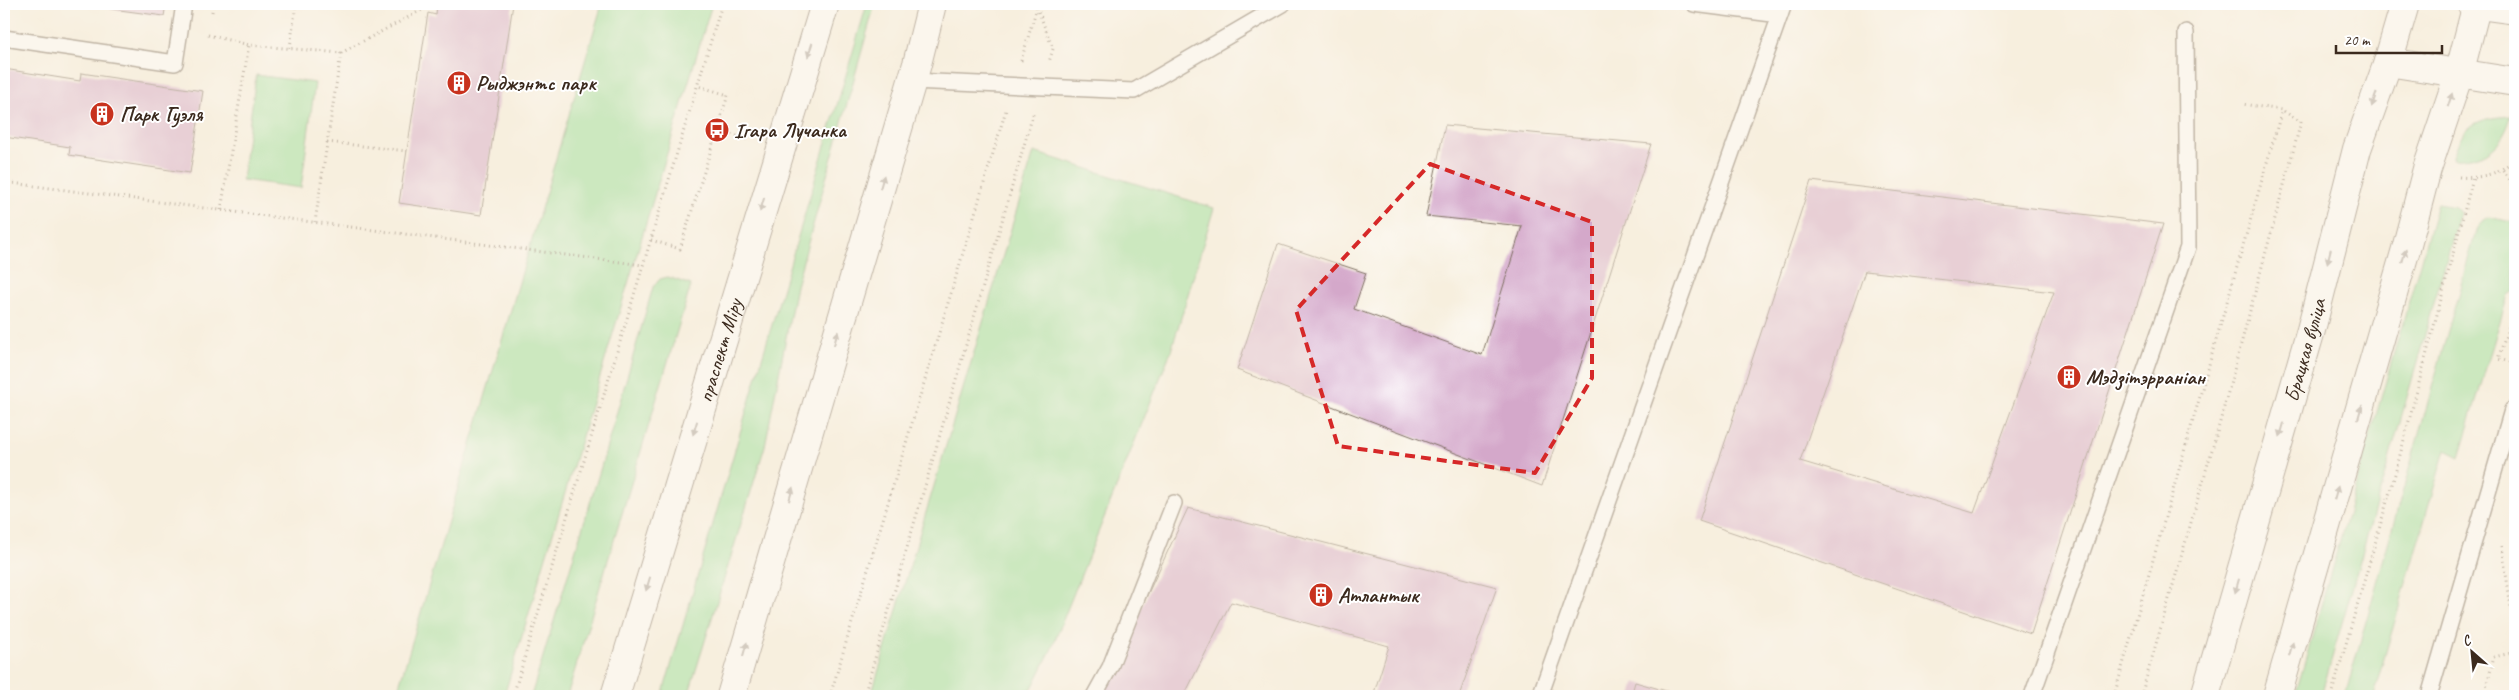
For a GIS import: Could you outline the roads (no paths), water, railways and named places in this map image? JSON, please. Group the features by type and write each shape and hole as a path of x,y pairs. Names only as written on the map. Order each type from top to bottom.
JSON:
{"street":[{"name":"праспект Міру","path":"615,696 825,4"},
{"path":"731,696 912,81 932,4"},
{"name":"Брацкая вуліца","path":"2205,696 2310,330 2357,149 2388,62 2405,4"},
{"path":"2277,696 2406,249 2427,169 2459,74 2475,4 2515,10"},
{"path":"2388,62 2515,82"}],"lane":[{"path":"4,38 176,63 184,4"},
{"path":"912,81 1134,91 1283,4"},
{"path":"1540,696 1782,10 1694,4"},
{"path":"2032,696 2188,247 2186,32"},
{"path":"2429,696 2512,410"},
{"path":"1094,696 1110,667 1174,503"}],"place":[{"name":"Рыджэнтс парк","path":"459,83"},
{"name":"Парк Гуэля","path":"102,114"},
{"name":"Ігара Лучанка","path":"717,130"},
{"name":"Мэдзітэрраніан","path":"2069,377"},
{"name":"Атлантык","path":"1321,595"}]}
